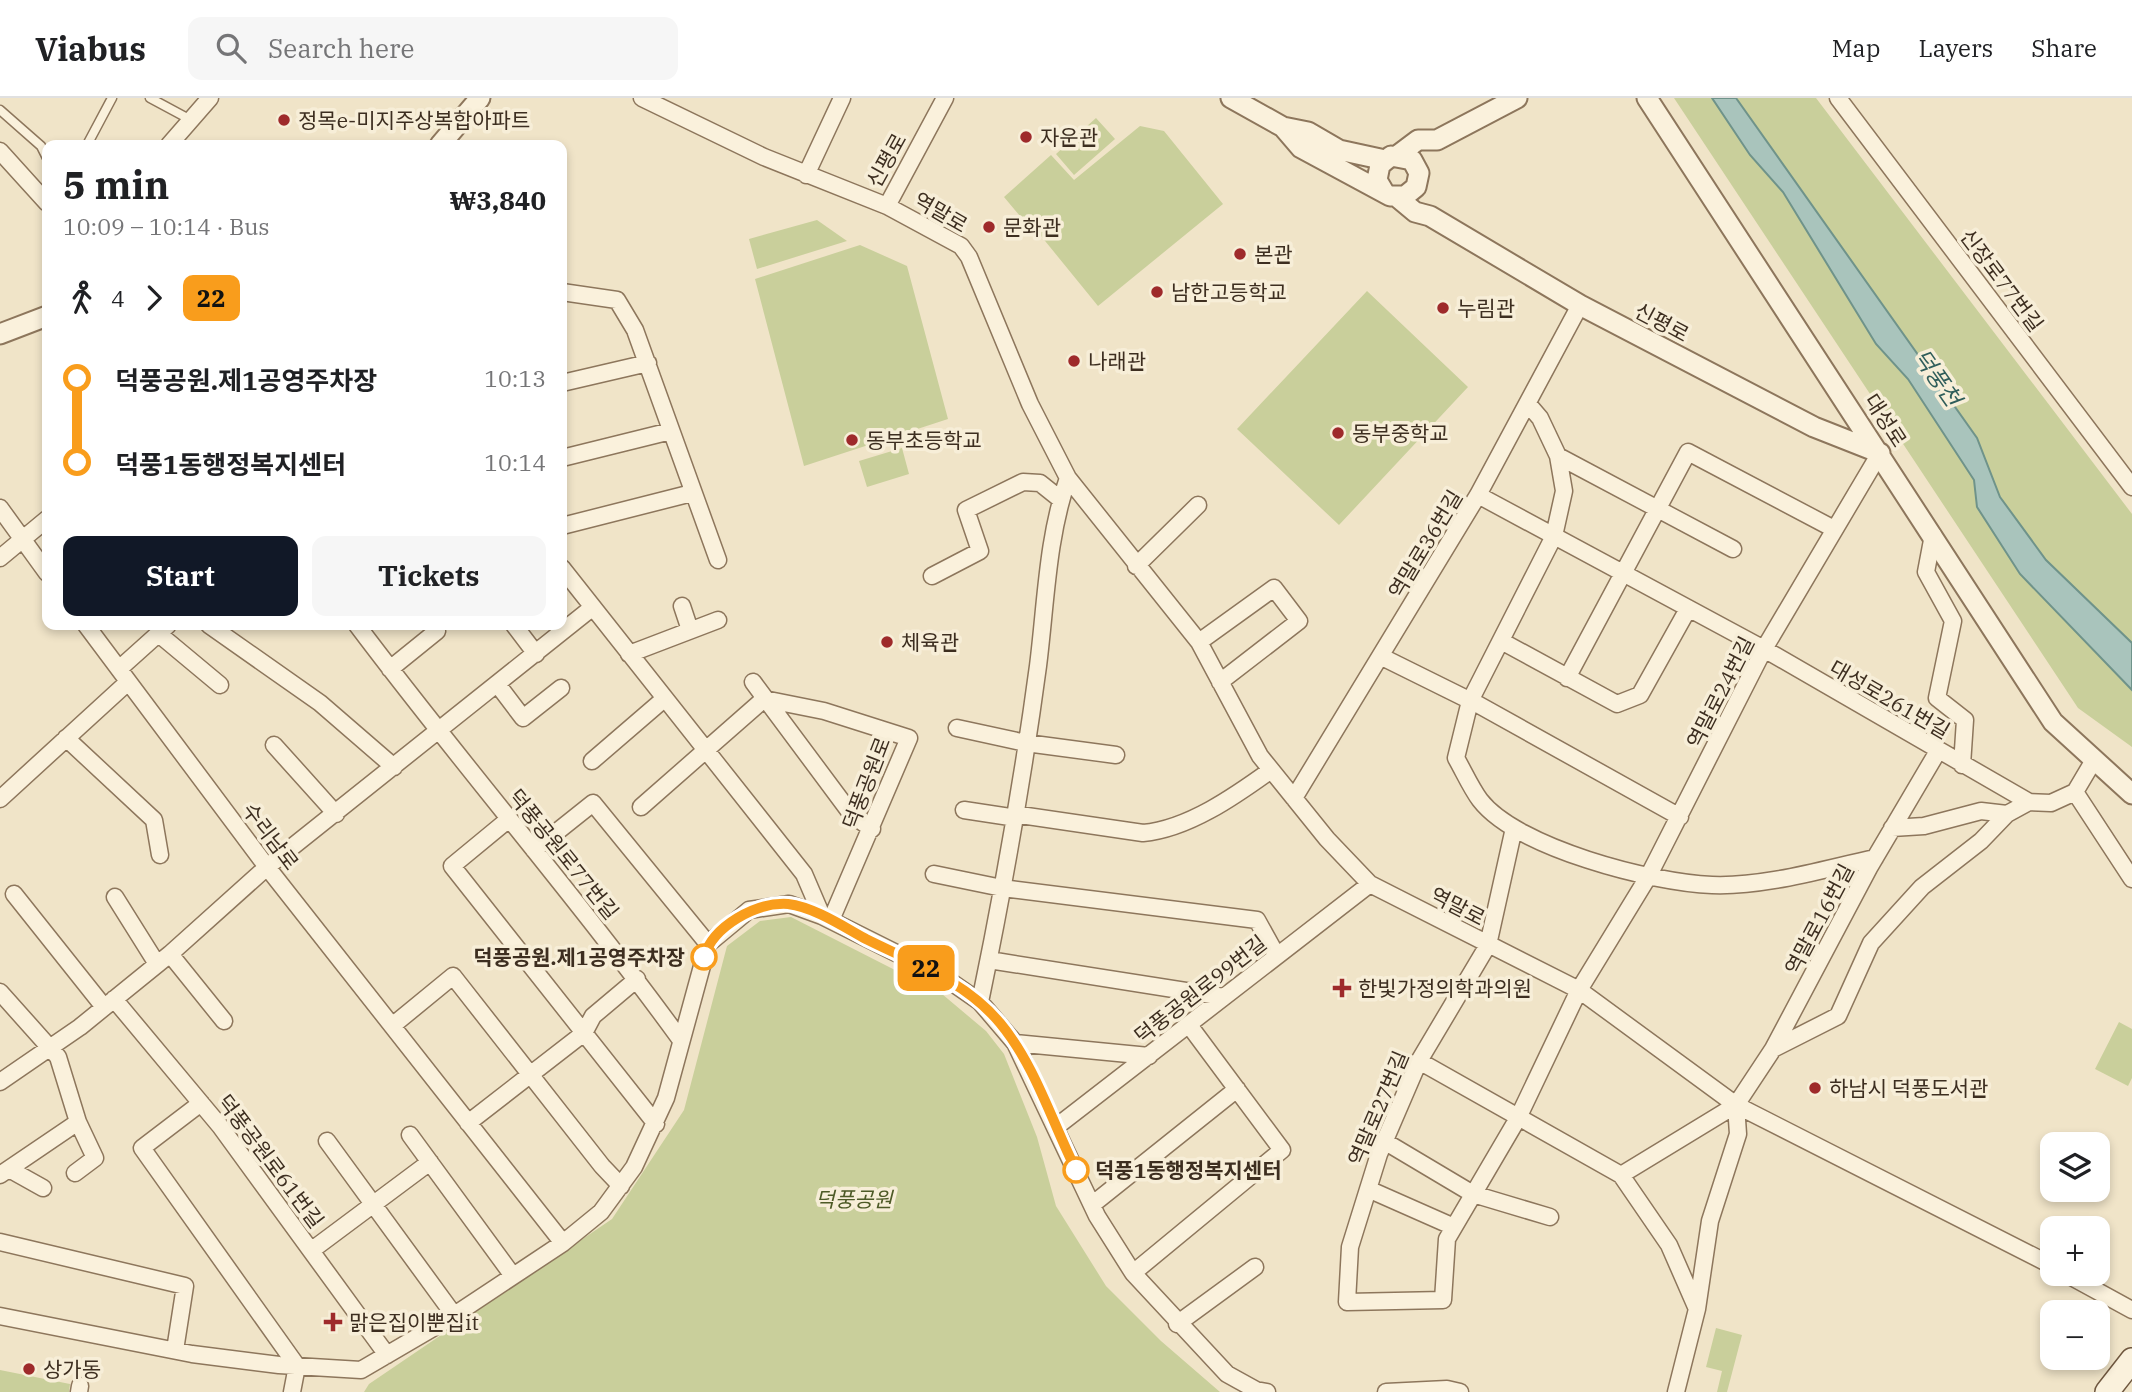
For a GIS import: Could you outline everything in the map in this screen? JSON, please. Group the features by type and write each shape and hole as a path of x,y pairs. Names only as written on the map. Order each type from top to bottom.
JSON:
{"main road":[{"path":"2107,1392 2132,1360"}],"street":[{"path":"173,140 211,98"},
{"path":"444,140 480,98"},
{"name":"역말로","path":"642,98 806,175 887,206 961,246 969,257 1030,404 1068,478 1199,642 1260,756 1327,839 1370,884 1580,990 1736,1105 2040,1259"},
{"path":"806,175 842,98"},
{"name":"신평로","path":"887,206 946,98"},
{"name":"신평로","path":"1231,98 1283,127 1308,132 1339,150 1392,158"},
{"path":"1437,140 1411,193 1391,195 1377,172 1392,158 1418,141 1437,140 1517,98"},
{"name":"대성로","path":"1647,98 2053,722 2132,794"},
{"name":"신장로77번길","path":"1838,98 2132,487"},
{"name":"신평로","path":"1283,127 1301,148 1391,195 1415,212 1430,216 1580,305 1814,427 1880,453"},
{"path":"0,152 42,198"},
{"path":"1392,158 1412,160 1430,216"},
{"path":"567,293 617,300 635,330 718,560"},
{"name":"역말로36번길","path":"1294,799 1478,495 1580,305"},
{"path":"0,334 42,318"},
{"path":"567,382 648,363"},
{"path":"1528,404 1539,418 1558,456 1564,491 1555,536 1503,642 1470,701 1456,758 1481,802 1522,835 1648,877 1714,885 1788,877 1875,858"},
{"path":"567,457 671,431"},
{"path":"1567,678 1625,575 1688,452 1833,529"},
{"name":"역말로24번길","path":"1443,1300 1447,1239 1518,1118 1580,990 1648,877 1764,649 1880,453"},
{"path":"1558,456 1733,549"},
{"path":"980,1002 1026,743 1060,499 1068,478"},
{"path":"932,576 980,551 966,510 1023,482 1040,484 1060,499"},
{"path":"567,525 692,493"},
{"name":"대성로261번길","path":"1478,495 1764,649 2029,802"},
{"path":"1136,566 1198,505"},
{"path":"0,508 42,566"},
{"path":"0,558 42,524"},
{"path":"1933,535 1926,572 1953,621 1937,698 1965,720 1962,765"},
{"path":"567,574 804,874 826,918"},
{"path":"1199,642 1274,588 1299,621 1220,682"},
{"path":"682,606 690,630"},
{"path":"567,628 593,607"},
{"path":"1503,642 1617,704 1640,695 1688,609"},
{"path":"629,654 718,620"},
{"name":"수리남로","path":"90,630 267,867 563,1244"},
{"path":"0,799 66,738 164,630 220,685"},
{"path":"216,630 320,703 394,767"},
{"name":"덕풍공원로77번길","path":"361,630 438,732 637,979 680,1039"},
{"path":"390,669 436,630"},
{"path":"518,630 536,654"},
{"path":"0,1082 109,1003 164,959 267,867 565,630"},
{"path":"1382,656 1470,701 1680,817"},
{"path":"753,682 852,816 872,830"},
{"path":"498,685 523,718 561,688"},
{"path":"592,761 664,699"},
{"path":"641,807 764,699"},
{"name":"덕풍공원로","path":"764,699 824,711 909,738 872,830 826,918"},
{"path":"957,728 1026,743 1116,755"},
{"path":"66,738 154,820 160,855"},
{"path":"274,745 336,814"},
{"name":"역말로16번길","path":"1736,1105 1773,1049 1875,858 1938,751"},
{"path":"1773,1049 1838,1016 1871,943 1922,887 1981,841 2007,814 2029,802 2051,803 2075,792 2094,760"},
{"path":"964,810 1010,817 1014,814 1143,833 1164,831 1240,792 1271,770"},
{"path":"2075,792 2132,880"},
{"path":"534,850 593,803 708,944"},
{"path":"1892,828 1924,826 1981,811 2007,814"},
{"path":"509,819 452,866 656,1124"},
{"name":"역말로27번길","path":"1443,1300 1347,1302 1350,1247 1384,1141 1419,1061 1488,945 1514,828"},
{"path":"934,874 1002,888 1257,920 1277,956"},
{"name":"덕풍공원로99번길","path":"1056,1128 1370,884"},
{"name":"덕풍공원로61번길","path":"14,894 201,1103 387,1355"},
{"path":"115,897 164,959 224,1021"},
{"path":"0,1316 175,1350 297,1366 361,1370 454,1315 563,1244 601,1212 634,1167 656,1124 666,1098 708,944 749,910 789,904 826,918 944,977 980,1002 1015,1043 1097,1216 1133,1273 1177,1324 1227,1374 1246,1386 1267,1392"},
{"path":"989,960 1224,997"},
{"path":"392,1026 453,976 621,1186"},
{"path":"468,1123 584,1032 593,1016 637,979"},
{"path":"0,992 58,1057 78,1122 95,1158 75,1173"},
{"path":"1133,1273 1282,1150 1189,1025"},
{"path":"1015,1043 1149,1056"},
{"path":"1419,1061 1621,1175 1669,1245 1697,1309"},
{"path":"1093,1204 1237,1088"},
{"path":"201,1103 142,1148 297,1366 292,1392"},
{"path":"1621,1175 1736,1105 1738,1134 1710,1221 1697,1309 1676,1392"},
{"path":"5,1172 78,1122"},
{"path":"410,1135 513,1276"},
{"path":"327,1141 454,1315"},
{"path":"1384,1141 1473,1194 1550,1217"},
{"path":"312,1250 430,1162"},
{"path":"5,1172 43,1188"},
{"path":"1368,1189 1454,1227"},
{"path":"0,1242 185,1286 175,1350"},
{"path":"1177,1324 1255,1266"},
{"path":"2088,1286 2132,1310"},
{"path":"1385,1392 1447,1389 1460,1392"}],"lane":[{"path":"90,140 112,98"},
{"path":"149,98 191,120"},
{"path":"0,110 42,148"}],"green space":[{"path":"1674,98 1816,98 2132,514 2132,747 2078,708"},
{"path":"1096,118 1115,139 1074,175 1056,154"},
{"path":"1140,126 1164,131 1223,204 1098,306 1028,220 1025,222 1004,197 1051,155 1074,180"},
{"path":"817,220 847,241 757,269 749,239"},
{"path":"860,245 907,266 948,419 804,466 755,279"},
{"path":"1367,291 1468,387 1339,525 1237,429"},
{"path":"902,448 909,474 867,487 859,461"},
{"name":"덕풍공원","path":"791,917 942,994 986,1031 1004,1054 1037,1137 1056,1206 1106,1286 1161,1341 1220,1392 364,1392 369,1384 612,1219 684,1110 727,946 760,921"},
{"path":"2119,1022 2132,1029 2132,1078 2128,1086 2095,1069"},
{"path":"1716,1328 1742,1335 1727,1392 1717,1392 1722,1371 1706,1367"},
{"path":"0,1370 70,1384 69,1392 0,1392"}],"water":[{"path":"1712,98 1736,98 1977,438 2000,497 2046,560 2132,643 2132,690 2020,574 1977,507 1974,480 1908,379 1876,344 1783,192 1750,155"}],"bus line":[{"name":"22","path":"704,957 708,944 749,910 789,904 822,916 944,977 980,1002 1015,1043 1076,1170"}],"place":[{"name":"정목e-미지주상복합아파트","path":"284,120"},
{"name":"자운관","path":"1026,137"},
{"name":"문화관","path":"989,227"},
{"name":"본관","path":"1240,254"},
{"name":"남한고등학교","path":"1157,292"},
{"name":"누림관","path":"1443,308"},
{"name":"나래관","path":"1074,361"},
{"name":"동부중학교","path":"1338,433"},
{"name":"동부초등학교","path":"852,440"},
{"name":"체육관","path":"887,642"},
{"name":"덕풍공원.제1공영주차장","path":"704,957"},
{"name":"한빛가정의학과의원","path":"1342,988"},
{"name":"하남시 덕풍도서관","path":"1815,1088"},
{"name":"덕풍1동행정복지센터","path":"1076,1170"},
{"name":"맑은집이뿐집it","path":"333,1322"},
{"name":"상가동","path":"29,1369"}],"water label":[{"name":"덕풍천","path":"1938,377"}]}
